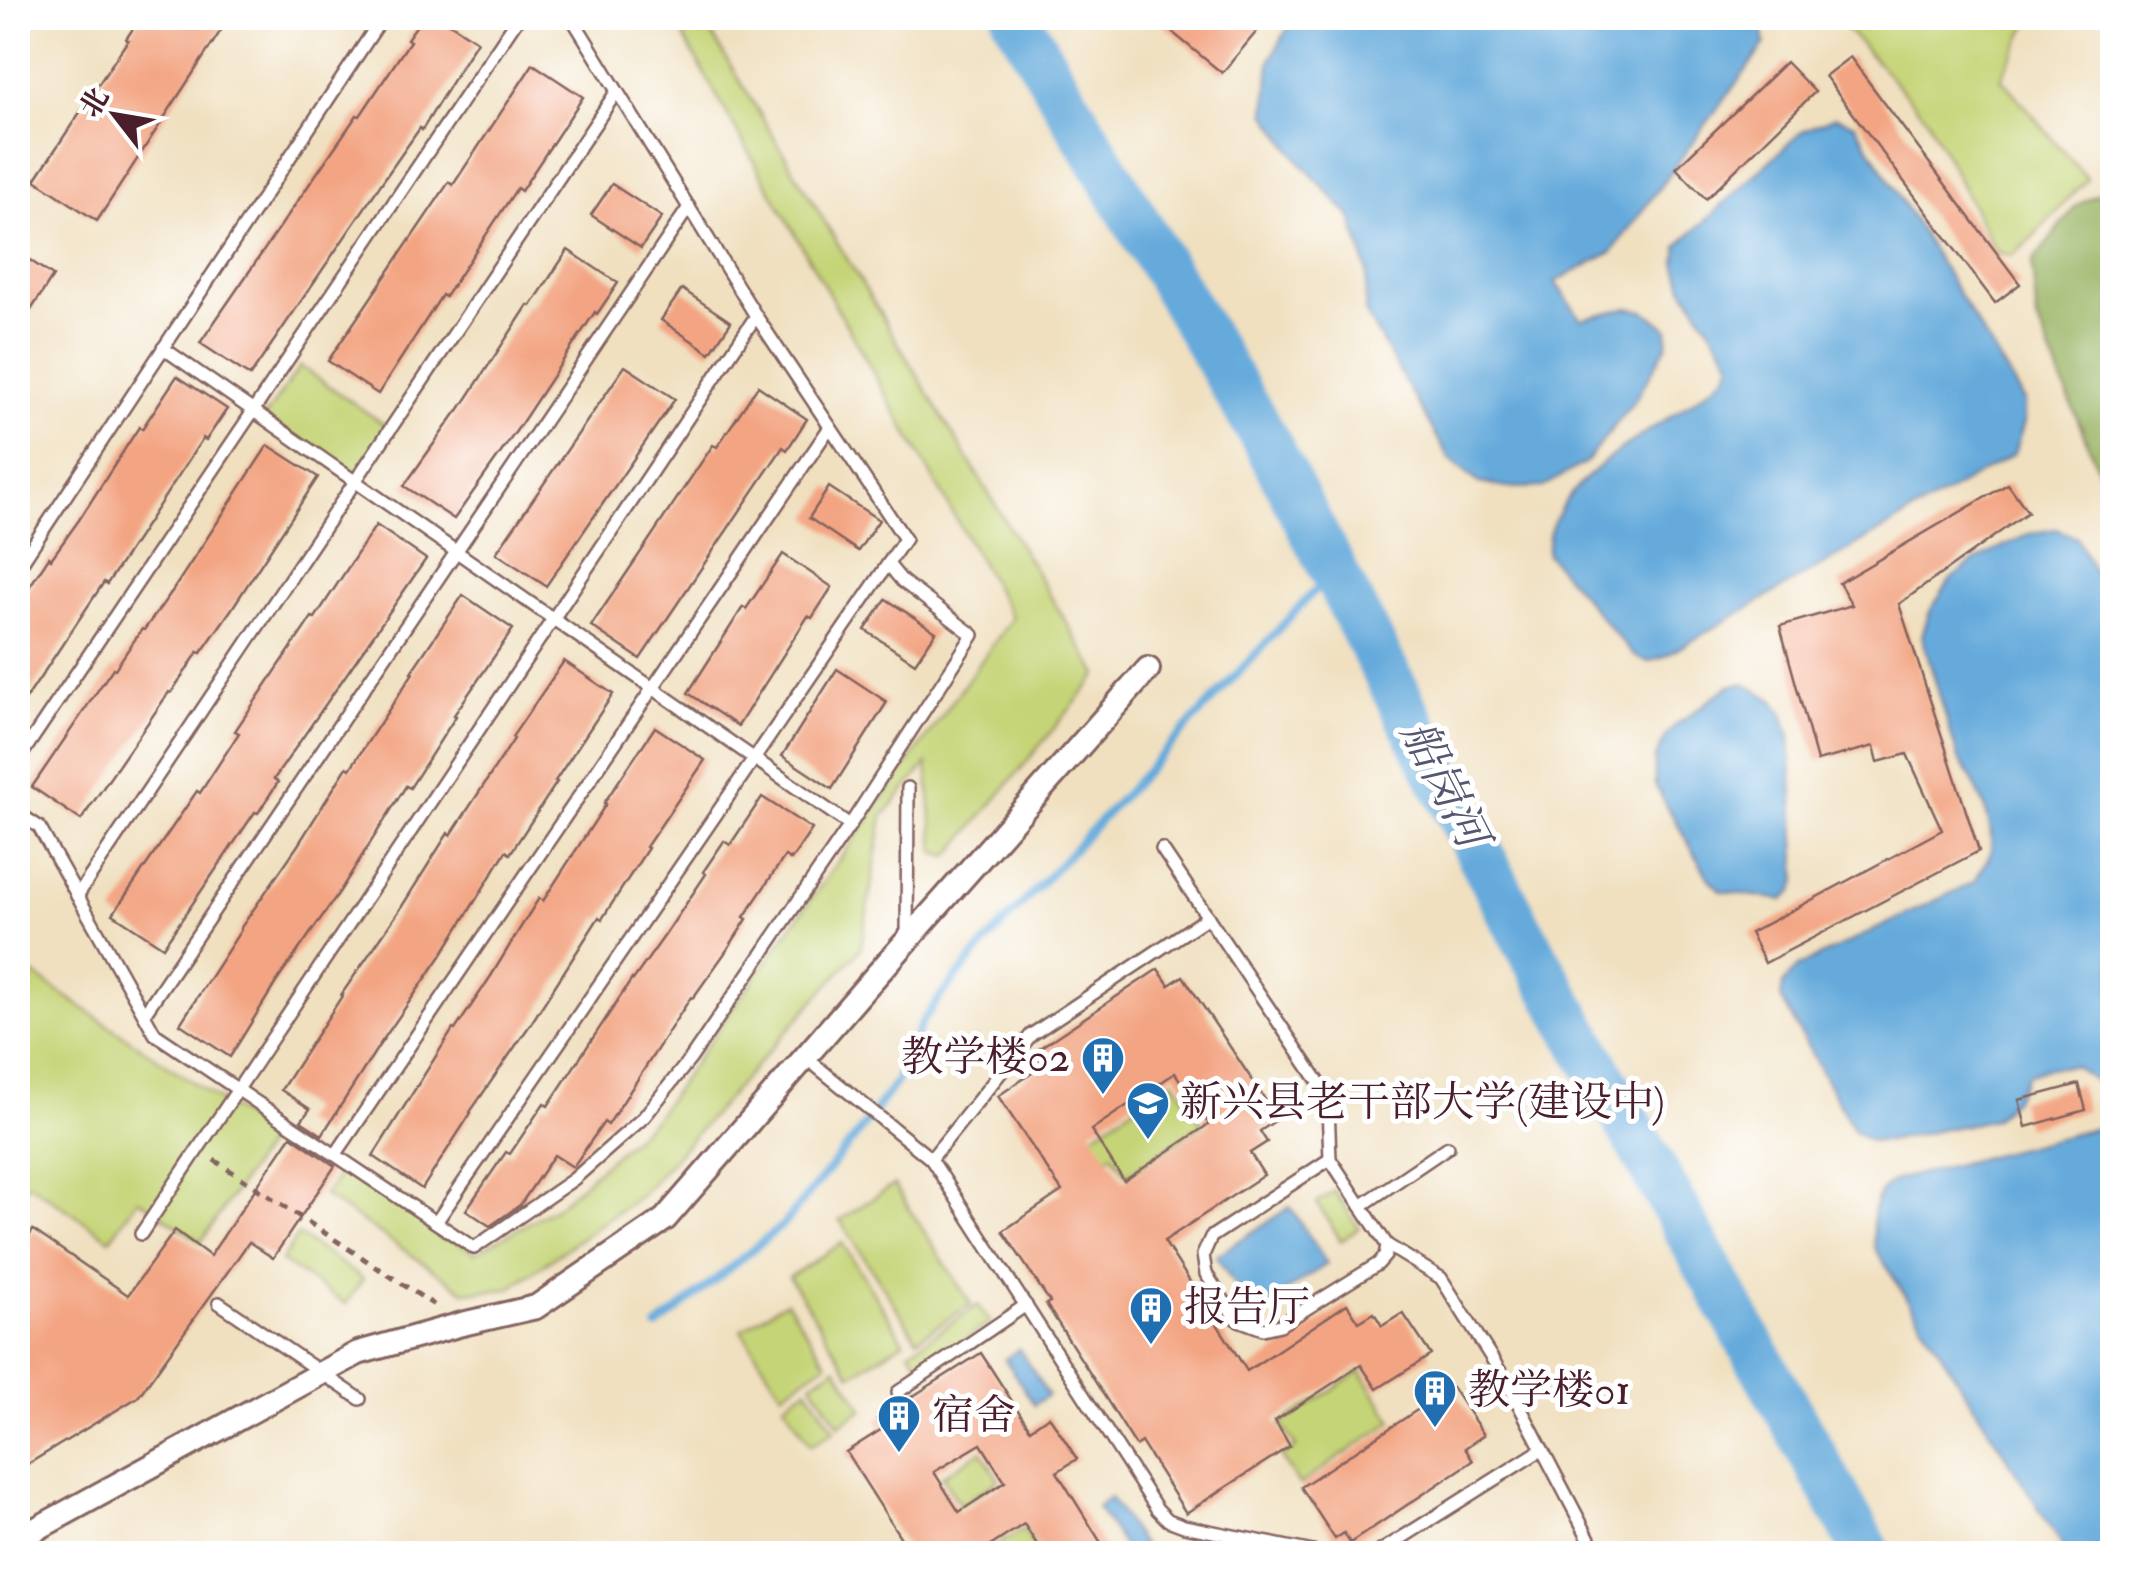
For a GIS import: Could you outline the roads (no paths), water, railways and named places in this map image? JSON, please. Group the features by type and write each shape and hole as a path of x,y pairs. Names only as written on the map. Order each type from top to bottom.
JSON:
{"street":[{"path":"18,1539 358,1353 536,1307 665,1219 1148,669"}],"lane":[{"path":"18,568 382,18"},
{"path":"18,760 518,18"},
{"path":"437,1221 905,539 756,316 572,18"},
{"path":"77,896 617,91"},
{"path":"144,1014 689,207"},
{"path":"141,1234 756,316"},
{"path":"163,348 850,824"},
{"path":"336,1154 830,427"},
{"path":"18,813 39,826 155,1034 474,1248 574,1179 644,1118 691,1058 850,824 972,635 902,581 888,564"},
{"path":"907,942 908,788"},
{"path":"1162,849 1322,1088 1328,1105 1330,1160 1387,1245 1441,1278 1508,1384 1597,1554"},
{"path":"931,1158 1031,1034 1208,916"},
{"path":"806,1057 931,1158 1157,1509 1168,1520 1323,1554"},
{"path":"1360,1206 1448,1148"},
{"path":"1330,1160 1211,1237 1202,1256 1206,1274 1236,1319 1263,1329 1280,1325 1378,1264 1387,1245"},
{"path":"219,1303 360,1398"},
{"path":"898,1392 1026,1306"},
{"path":"1376,1554 1541,1450"}],"water":[{"path":"1293,18 1754,18 1762,26 1765,44 1612,252 1555,282 1581,319 1627,308 1645,311 1668,329 1667,345 1637,397 1586,462 1543,487 1508,488 1479,483 1449,458 1365,312 1367,271 1352,218 1300,162 1266,113 1270,61"},
{"path":"1835,117 1855,124 2024,401 2024,422 2014,454 1649,662 1634,656 1547,554 1550,531 1563,505 1604,462 1728,373 1732,362 1683,287 1676,263 1678,246 1802,131"},
{"path":"2056,529 2077,538 2112,609 2112,1090 2074,1066 2046,1068 2027,1075 2015,1097 1994,1119 1871,1141 1854,1131 1781,998 1783,984 1798,967 1974,882 1985,864 1991,842 1987,817 1958,758 1922,636 1930,611 1951,579 1975,561 2029,534"},
{"path":"1745,683 1773,700 1783,714 1790,737 1797,881 1793,892 1783,900 1721,891 1709,879 1655,785 1655,759 1666,736 1729,686"},
{"path":"2112,1124 2112,1553 2067,1553 1875,1248 1874,1209 1881,1192 1896,1180"},
{"path":"1290,1207 1327,1264 1253,1313 1216,1256"},
{"path":"1019,1349 1048,1395 1034,1405 1005,1359"},
{"path":"1110,1498 1148,1553 1128,1553 1097,1507"}],"waterway":[{"name":"船岗河","path":"1016,18 1266,441 1517,925 1868,1554"},
{"path":"657,1327 784,1224 896,1082 921,1024 940,997 1333,571"}],"place":[{"name":"教学楼02","path":"1103,1096"},
{"name":"新兴县老干部大学(建设中)","path":"1148,1141"},
{"name":"报告厅","path":"1151,1346"},
{"name":"教学楼01","path":"1435,1429"},
{"name":"宿舍","path":"899,1454"}]}
